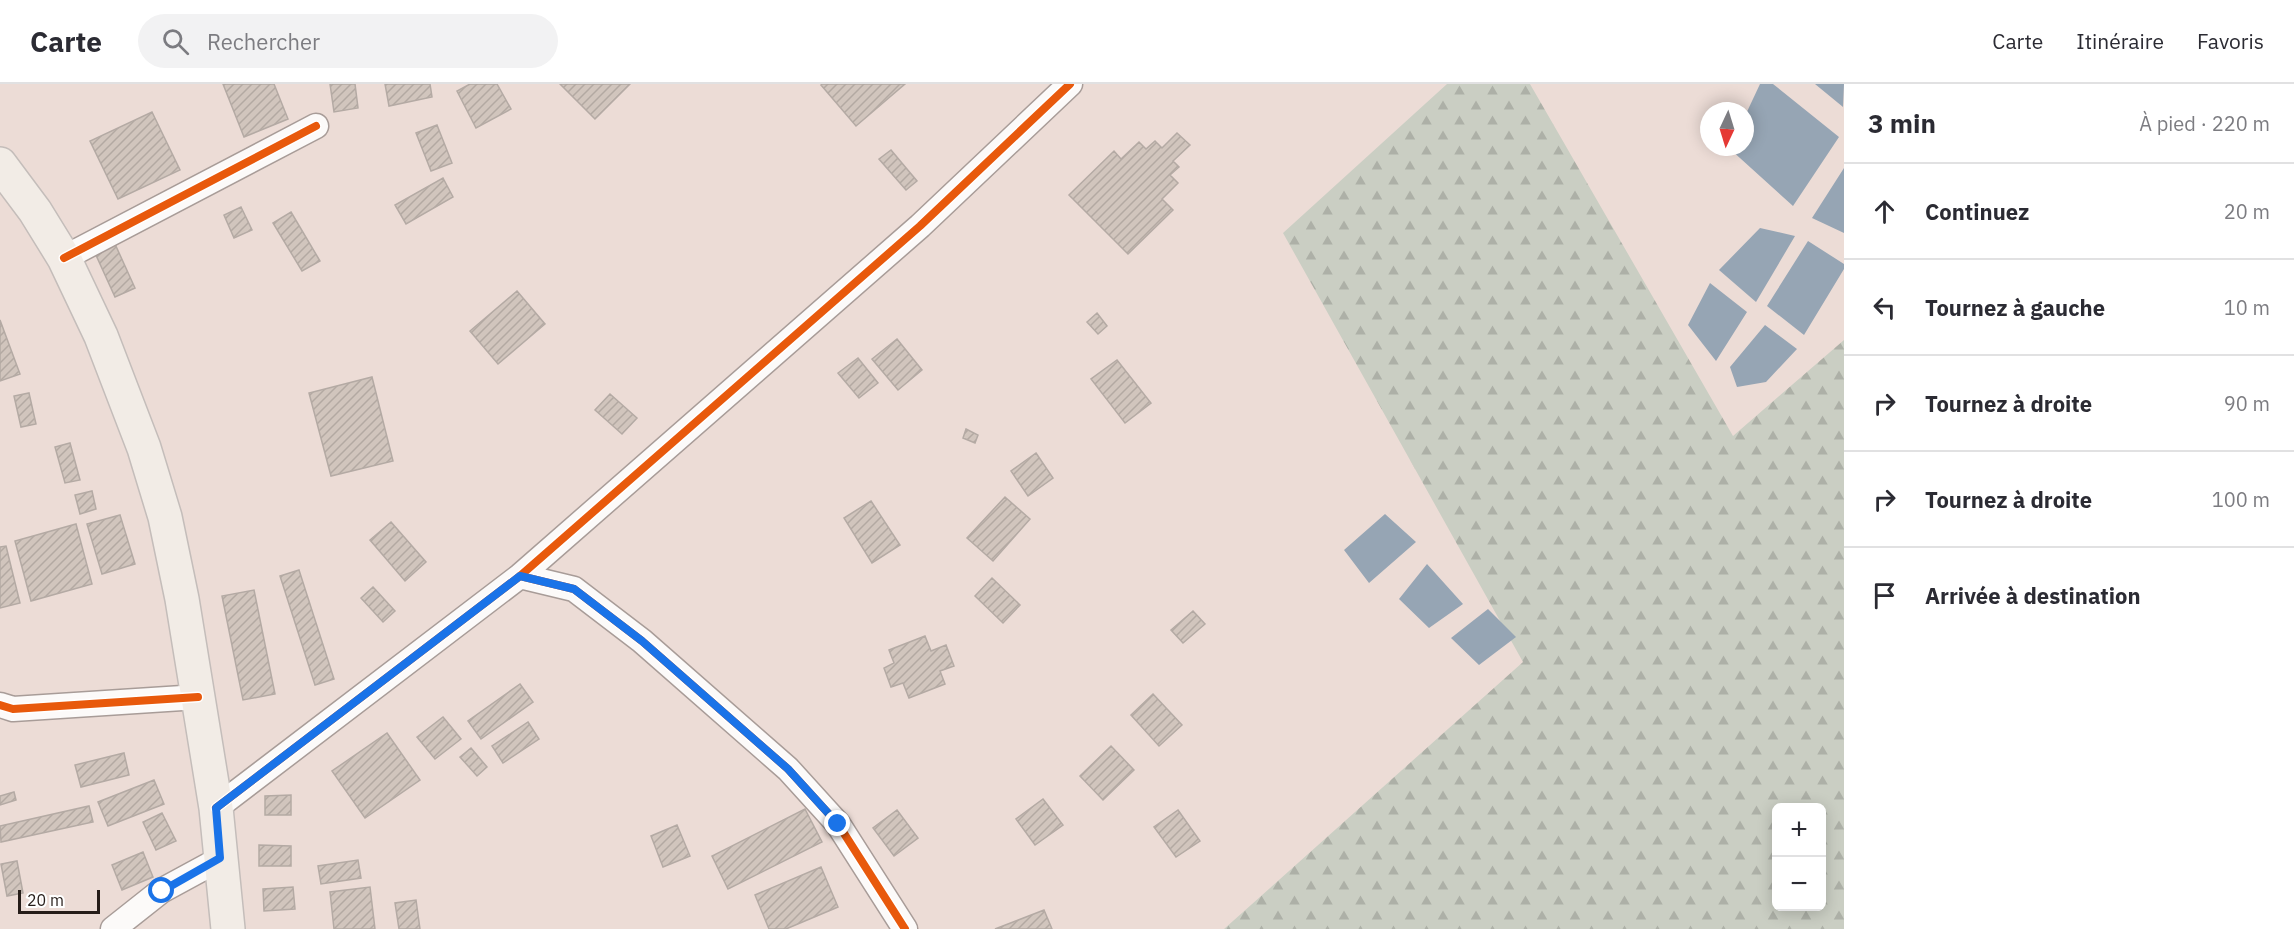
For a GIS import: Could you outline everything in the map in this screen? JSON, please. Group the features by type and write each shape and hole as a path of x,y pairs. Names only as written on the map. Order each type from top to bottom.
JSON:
{"main road":[{"path":"0,164 35,212 64,258 100,336 144,448 165,517 182,599 216,808 228,929"}],"street":[{"path":"216,808 520,576 920,226 1070,84"},
{"path":"64,258 316,126"},
{"path":"520,576 574,589 642,641 788,769 838,824 905,929"},
{"path":"0,705 13,709 198,697"},
{"path":"113,929 162,891 220,858"}],"green space":[{"path":"1447,84 1530,84 1733,436 1844,340 1844,929 1224,929 1523,662 1283,233"}],"water":[{"path":"1760,84 1773,84 1839,137 1793,206 1738,156 1754,156 1754,102 1752,102"},
{"path":"1815,84 1844,84 1843,107"},
{"path":"1844,168 1844,233 1812,218"},
{"path":"1760,228 1795,236 1756,302 1719,270"},
{"path":"1808,241 1844,264 1844,269 1804,335 1767,306"},
{"path":"1710,283 1747,312 1716,361 1688,325"},
{"path":"1765,325 1797,349 1766,382 1737,387 1730,367"},
{"path":"1385,514 1416,542 1369,583 1344,550"},
{"path":"1427,564 1463,604 1429,628 1399,599"},
{"path":"1488,609 1516,637 1479,665 1451,638"}],"building":[{"path":"223,84 274,84 288,119 244,137"},
{"path":"330,84 355,84 358,108 334,112"},
{"path":"385,84 430,84 432,97 389,106"},
{"path":"470,84 497,84 511,109 476,128 457,91"},
{"path":"560,84 630,84 595,119"},
{"path":"822,84 905,84 856,126"},
{"path":"152,112 180,170 118,199 90,141"},
{"path":"437,125 452,163 431,171 416,133"},
{"path":"1177,133 1190,145 1173,161 1179,167 1170,175 1178,183 1162,199 1173,210 1128,254 1069,195 1114,151 1121,159 1139,142 1146,149 1155,141 1162,148"},
{"path":"891,150 917,181 906,190 879,159"},
{"path":"443,178 453,197 406,224 395,205"},
{"path":"241,207 252,230 234,238 224,215"},
{"path":"291,212 320,261 302,271 273,223"},
{"path":"115,244 135,288 115,297 95,253"},
{"path":"517,291 545,324 498,364 470,331"},
{"path":"1097,313 1107,326 1098,334 1087,322"},
{"path":"0,320 20,374 0,381"},
{"path":"897,339 922,370 898,390 872,359"},
{"path":"858,358 878,383 859,398 838,373"},
{"path":"1117,360 1151,403 1125,423 1091,379"},
{"path":"372,377 393,461 331,476 309,393"},
{"path":"29,393 36,424 21,427 14,396"},
{"path":"610,394 637,418 622,434 595,410"},
{"path":"966,429 978,435 975,443 963,438"},
{"path":"70,443 80,480 65,483 55,447"},
{"path":"1036,453 1053,478 1028,496 1011,471"},
{"path":"92,491 96,509 80,514 75,495"},
{"path":"1005,497 1030,519 993,561 967,538"},
{"path":"871,501 900,545 872,563 844,518"},
{"path":"120,515 135,564 102,574 87,524"},
{"path":"391,522 426,562 405,581 370,540"},
{"path":"76,524 92,584 31,601 15,541"},
{"path":"6,546 20,603 0,608 0,547"},
{"path":"299,570 334,679 315,685 280,576"},
{"path":"992,578 1020,605 1003,623 975,596"},
{"path":"373,587 395,611 383,622 361,598"},
{"path":"254,590 275,694 243,700 222,596"},
{"path":"1193,611 1205,624 1183,643 1171,630"},
{"path":"925,636 931,651 946,645 954,666 940,671 945,684 909,698 903,683 891,687 884,668 894,663 889,650"},
{"path":"520,684 533,702 481,739 468,721"},
{"path":"1153,694 1182,725 1159,746 1131,715"},
{"path":"443,717 461,739 435,759 417,737"},
{"path":"528,722 539,739 503,763 492,746"},
{"path":"387,733 420,780 365,818 332,771"},
{"path":"1111,746 1134,770 1103,800 1080,776"},
{"path":"471,748 487,767 477,776 460,757"},
{"path":"124,753 129,775 81,787 75,765"},
{"path":"154,780 164,804 108,826 98,802"},
{"path":"14,792 16,800 0,805 0,796"},
{"path":"291,795 291,815 265,815 265,796"},
{"path":"1043,799 1063,825 1035,845 1016,819"},
{"path":"89,806 93,822 1,842 0,826"},
{"path":"805,809 822,842 728,889 712,856"},
{"path":"897,810 918,838 894,856 873,828"},
{"path":"1178,810 1200,841 1176,857 1154,827"},
{"path":"162,813 176,841 156,850 143,822"},
{"path":"677,825 690,856 663,867 651,836"},
{"path":"259,845 291,846 291,866 259,866"},
{"path":"143,852 153,877 122,890 112,865"},
{"path":"358,860 361,878 321,884 318,866"},
{"path":"17,861 23,893 7,896 1,864"},
{"path":"821,867 838,907 786,929 769,929 755,895"},
{"path":"293,887 295,909 264,911 263,889"},
{"path":"370,887 375,929 334,929 330,892"},
{"path":"416,900 420,929 399,929 395,903"},
{"path":"1044,910 1052,929 995,929"}],"cycle path":[{"path":"216,808 520,576 920,226 1070,84"},
{"path":"64,258 316,126"},
{"path":"520,576 574,589 642,641 788,769 838,824 905,929"},
{"path":"0,705 13,709 198,697"}],"route":[{"path":"162,891 220,858 216,808 520,576 574,589 642,641 788,769 838,824"}]}
